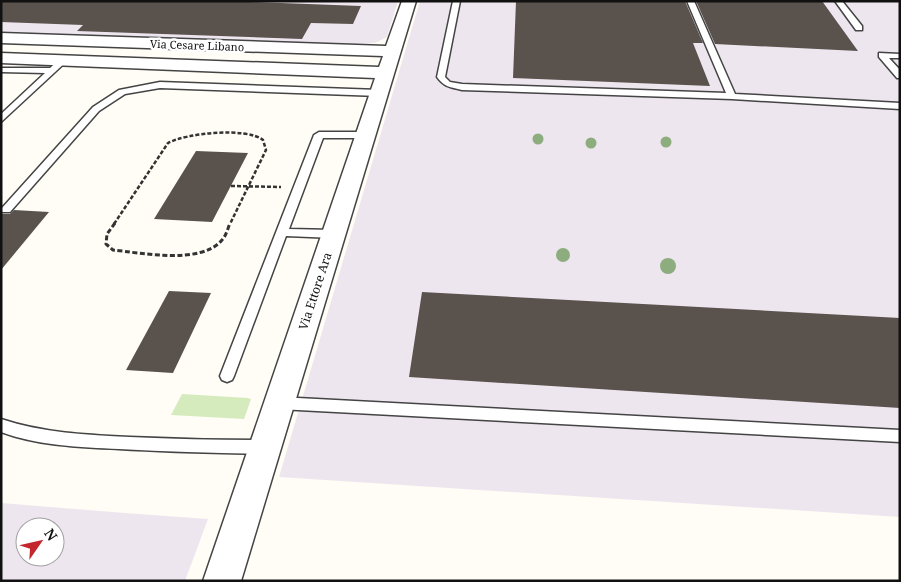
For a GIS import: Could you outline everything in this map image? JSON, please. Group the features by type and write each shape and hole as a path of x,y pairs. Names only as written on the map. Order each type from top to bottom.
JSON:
{"street":[{"name":"Via Ettore Ara","path":"222,581 409,1"},
{"name":"Via Cesare Libano","path":"1,38 90,41 386,73"},
{"path":"62,64 90,41"},
{"name":"Via Cesare Libano","path":"1,58 62,64 386,73"}],"lane":[{"path":"456,1 441,77 447,84 462,87 732,96 900,106"},
{"path":"690,1 732,96"},
{"path":"838,1 859,28"},
{"path":"900,56 882,55 900,76"},
{"path":"1,70 62,64"},
{"path":"1,119 62,64"},
{"path":"6,210 96,109 122,92 160,84 386,73"},
{"path":"227,376 319,135 366,135"},
{"path":"282,232 334,234"},
{"path":"279,403 900,436"},
{"path":"1,425 18,432 50,438 157,445 265,447"}],"path":[{"path":"201,133 254,135 261,137 266,143 266,150 248,186 222,240 210,250 182,256 113,250 106,244 107,234 151,168 168,143 177,138 201,133"},
{"path":"231,186 299,188"}],"shaded area":[{"path":"1,1 398,1 387,37 375,43 354,44 1,33"},
{"path":"420,1 900,1 900,517 279,477"},
{"path":"1,503 208,519 185,581 1,581"}],"green space":[{"path":"182,394 251,399 244,419 171,415"}],"building":[{"path":"1,1 223,1 361,6 353,24 311,23 302,39 77,31 83,25 1,22"},
{"path":"516,1 685,1 703,43 693,43 710,86 513,78"},
{"path":"696,1 822,1 858,51 715,44"},
{"path":"196,151 248,153 212,222 154,219"},
{"path":"14,210 49,212 1,270 1,214 10,214"},
{"path":"169,291 211,293 173,373 126,370"},
{"path":"422,292 900,318 900,408 409,377"}]}
